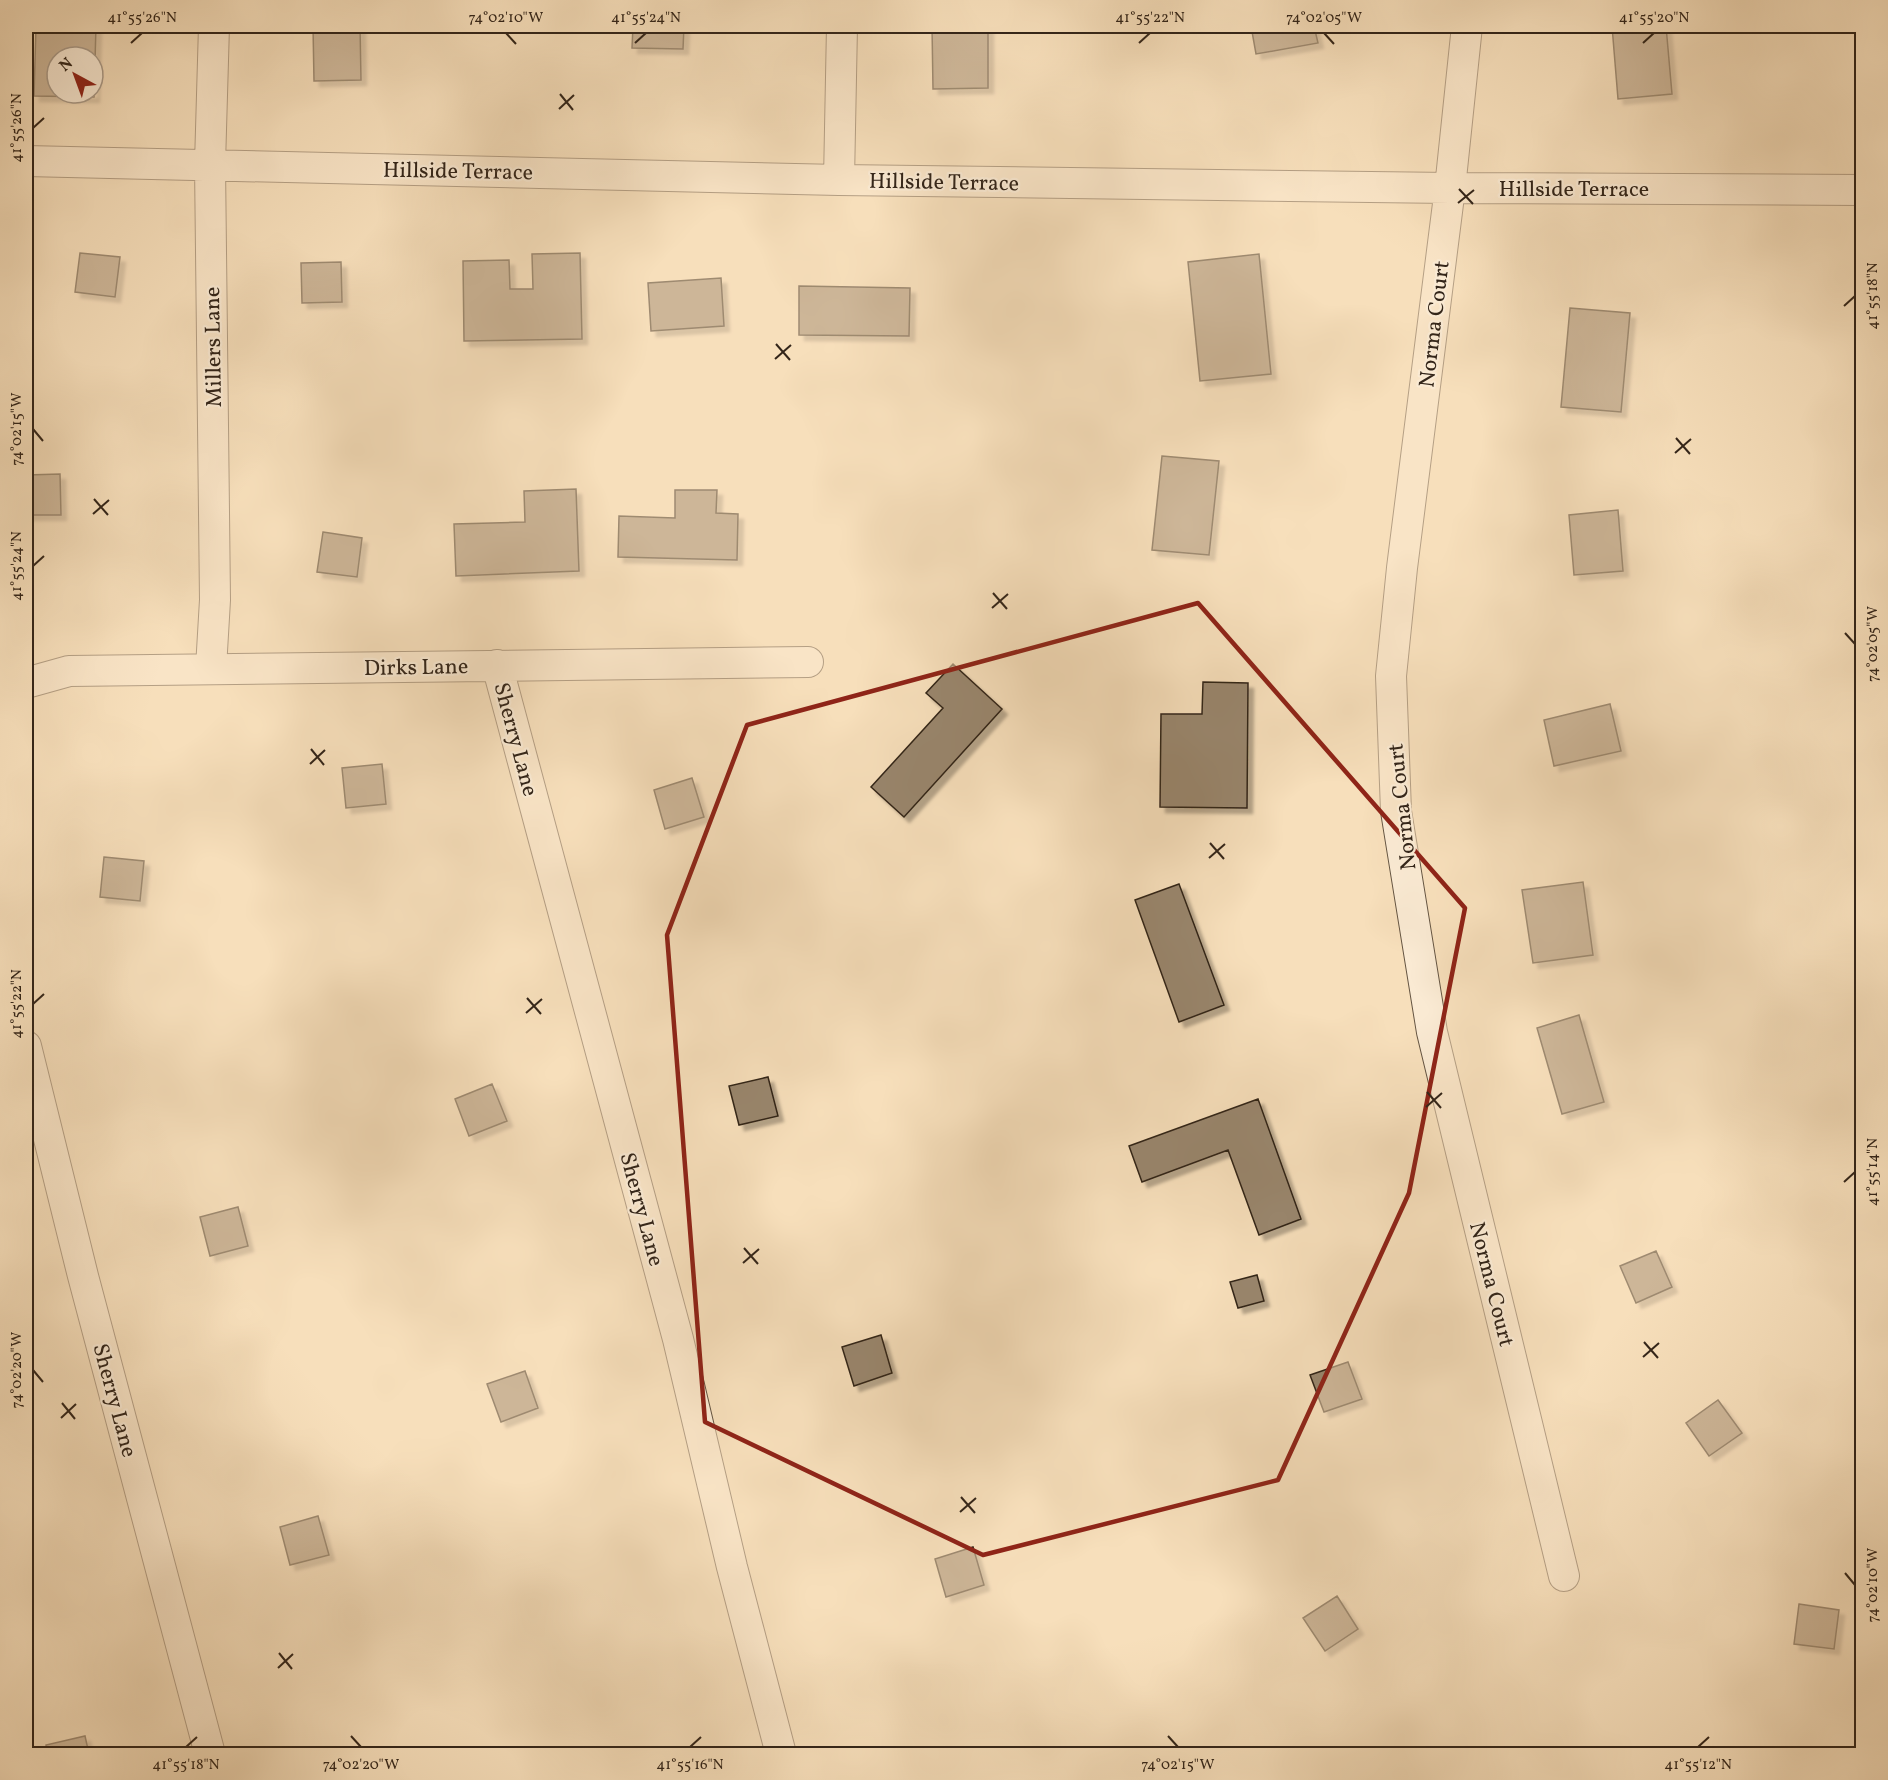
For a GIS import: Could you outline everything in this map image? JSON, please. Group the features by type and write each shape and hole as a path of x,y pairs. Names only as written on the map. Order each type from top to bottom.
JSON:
{"street":[{"name":"Millers Lane","path":"211,668 215,600 210,164 214,26"},
{"path":"839,180 842,26"},
{"name":"Norma Court","path":"1467,26 1450,188 1402,568 1391,676 1396,810 1432,1032 1564,1576"},
{"name":"Hillside Terrace","path":"26,161 839,180 1450,188 1863,190"},
{"name":"Dirks Lane","path":"26,683 69,671 808,662"},
{"name":"Sherry Lane","path":"497,665 678,1339 732,1567 781,1755"},
{"name":"Sherry Lane","path":"26,1046 83,1276 210,1755"}],"highlighted area":[{"path":"1198,603 1465,908 1409,1193 1278,1480 983,1555 705,1422 667,935 747,725"}],"building":[{"path":"36,26 96,26 95,45 45,45 45,96 34,96"},
{"path":"313,26 360,26 361,80 314,81"},
{"path":"633,26 684,26 683,49 632,48"},
{"path":"932,26 988,26 988,88 933,89"},
{"path":"1251,26 1314,26 1318,43 1256,54"},
{"path":"1612,26 1666,26 1672,94 1618,99"},
{"path":"80,253 120,257 115,297 75,292"},
{"path":"580,253 582,339 464,341 463,261 509,260 510,289 533,289 532,254"},
{"path":"1259,254 1271,374 1200,381 1188,262"},
{"path":"341,262 342,302 302,303 301,263"},
{"path":"721,278 724,326 651,331 648,283"},
{"path":"799,286 910,288 909,336 799,335"},
{"path":"1570,308 1630,313 1621,412 1561,407"},
{"path":"1162,456 1219,461 1209,555 1152,550"},
{"path":"60,474 61,515 26,515 26,475"},
{"path":"576,489 579,571 456,576 454,524 525,522 524,491"},
{"path":"675,490 717,490 716,513 738,514 737,560 618,557 619,516 675,518"},
{"path":"1618,510 1623,571 1574,575 1569,515"},
{"path":"323,532 362,538 357,577 317,572"},
{"path":"953,664 1002,709 904,817 871,787 943,708 926,693"},
{"path":"1203,682 1248,683 1247,808 1160,807 1161,714 1202,714"},
{"path":"1610,704 1621,751 1554,766 1544,720"},
{"path":"382,764 386,804 346,808 342,768"},
{"path":"692,778 704,817 665,829 654,790"},
{"path":"104,857 144,861 140,901 100,897"},
{"path":"1583,882 1593,955 1533,963 1522,890"},
{"path":"1179,884 1224,1005 1179,1022 1135,900"},
{"path":"1579,1015 1604,1102 1562,1114 1537,1028"},
{"path":"768,1077 778,1116 739,1125 729,1086"},
{"path":"492,1084 507,1121 469,1136 455,1099"},
{"path":"1258,1099 1301,1219 1259,1235 1228,1150 1142,1182 1129,1146"},
{"path":"238,1207 248,1246 210,1256 200,1217"},
{"path":"1656,1251 1672,1287 1636,1303 1620,1266"},
{"path":"1257,1275 1264,1301 1238,1308 1230,1282"},
{"path":"881,1335 892,1373 854,1386 842,1347"},
{"path":"1348,1362 1362,1399 1324,1412 1310,1375"},
{"path":"525,1371 538,1408 501,1422 487,1384"},
{"path":"1718,1400 1742,1433 1709,1456 1686,1423"},
{"path":"318,1516 329,1555 290,1565 280,1527"},
{"path":"973,1547 984,1585 946,1597 935,1559"},
{"path":"1337,1596 1358,1629 1325,1651 1303,1618"},
{"path":"1799,1604 1839,1610 1834,1649 1794,1644"},
{"path":"85,1736 89,1754 48,1754 46,1745"}]}
